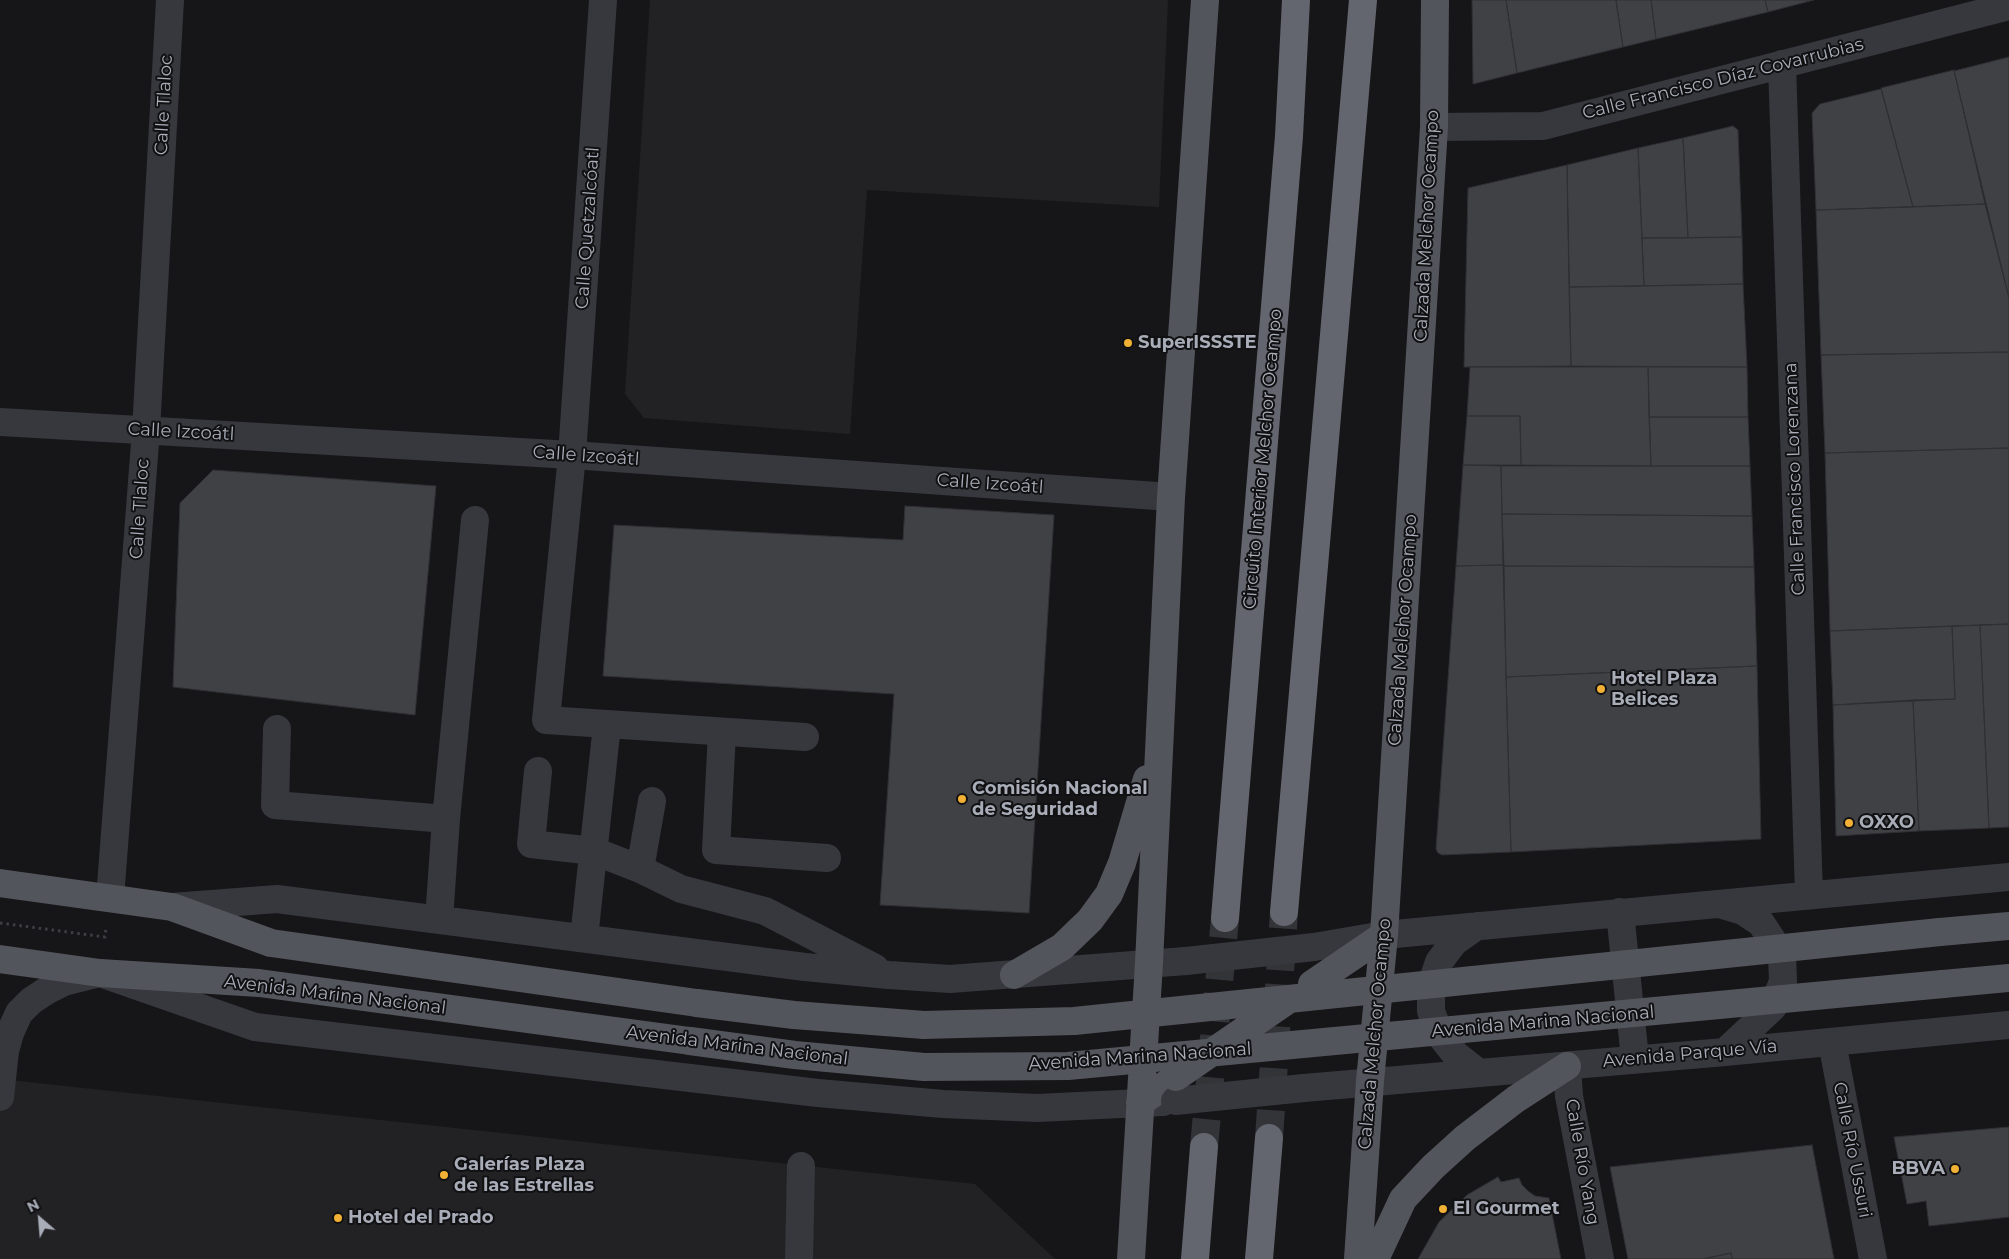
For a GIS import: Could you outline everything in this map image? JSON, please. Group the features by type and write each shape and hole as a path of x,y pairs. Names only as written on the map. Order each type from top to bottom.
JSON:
{"highway":[{"name":"Circuito Interior Melchor Ocampo","path":"1225,918 1289,136 1296,0"},
{"path":"1284,912 1363,0"},
{"path":"1259,1259 1269,1138"},
{"path":"1195,1259 1204,1147"}],"main road":[{"path":"1131,1259 1149,963 1171,497 1204,0"},
{"name":"Calzada Melchor Ocampo","path":"1358,1259 1370,1081 1384,934 1434,127 1435,0"},
{"path":"1014,976 1062,947 1090,920 1109,894 1122,863 1159,742"},
{"path":"0,883 172,906 271,943 794,1015 924,1025 1074,1021 2009,926"},
{"path":"1140,1103 1176,1089 1312,984 1384,934"},
{"name":"Avenida Marina Nacional","path":"0,959 100,973 259,983 795,1055 924,1067 1068,1066 2009,978"},
{"path":"1375,1259 1403,1199 1433,1167 1465,1138 1516,1099 1567,1066"}],"street":[{"name":"Calle Tlaloc","path":"110,898 146,430 170,0"},
{"name":"Calle Quetzalcóatl","path":"603,0 572,455 546,720 607,725"},
{"name":"Calle Francisco Díaz Covarrubias","path":"1434,127 1543,126 2009,6"},
{"name":"Calle Francisco Lorenzana","path":"1782,64 1809,894"},
{"name":"Calle Izcoátl","path":"0,422 572,455 1171,497"},
{"path":"439,918 446,819 475,520"},
{"path":"584,938 607,725 805,737"},
{"path":"277,729 275,805 446,819"},
{"path":"722,732 716,850 827,858"},
{"path":"538,771 531,844 594,851 640,869 681,889 765,911 889,976"},
{"path":"640,869 652,801"},
{"path":"172,906 277,899 889,976 950,979 1014,976 1186,961 1314,947 1384,934 2009,877"},
{"path":"1718,903 1743,911 1761,923 1782,955 1783,982 1773,1007 1725,1052"},
{"path":"1620,912 1635,1059"},
{"path":"1477,926 1454,942 1439,962 1431,986 1431,1011 1440,1035 1456,1055 1479,1073"},
{"path":"0,1097 5,1051 10,1033 20,1014 31,1001 52,988 64,982 100,973"},
{"name":"Avenida Marina Nacional","path":"100,973 255,1027 818,1093 943,1104 1037,1108 1140,1103"},
{"name":"Avenida Parque Vía","path":"1370,1081 1567,1066 2009,1025"},
{"name":"Calle Río Ussuri","path":"1832,1042 1873,1259"},
{"name":"Calle Río Yang","path":"1567,1066 1569,1096 1600,1259"},
{"path":"1176,1089 1304,1088 1370,1081"},
{"path":"799,1259 801,1166"}],"path":[{"path":"0,923 104,937"}],"shaded area":[{"path":"650,0 1168,0 1159,207 867,190 850,434 644,418 625,394"},
{"name":"Galerías Plaza de las Estrellas","path":"0,1079 975,1184 1055,1259 0,1259"}],"building":[{"path":"1472,0 1506,0 1517,73 1473,84"},
{"path":"1506,0 1616,0 1623,47 1517,73"},
{"path":"1616,0 1651,0 1656,39 1623,47"},
{"path":"1651,0 1765,0 1768,12 1656,39"},
{"path":"1765,0 1814,0 1768,12"},
{"path":"2009,57 2009,298 1954,71"},
{"path":"1954,70 1985,204 1913,207 1881,88"},
{"path":"1881,89 1913,207 1816,210 1812,113 1820,104"},
{"path":"1733,126 1738,130 1742,237 1688,238 1683,138"},
{"path":"1683,138 1688,238 1642,238 1638,148"},
{"path":"1638,148 1644,286 1569,287 1567,165"},
{"path":"1567,165 1571,366 1464,367 1468,188"},
{"path":"1985,204 2009,298 2009,352 1821,355 1816,210"},
{"path":"1742,237 1743,284 1644,286 1642,238"},
{"path":"1743,284 1747,367 1571,366 1569,287"},
{"path":"2009,352 2009,448 1825,453 1821,355"},
{"path":"1470,367 1648,367 1651,466 1521,465 1520,416 1467,416"},
{"path":"1648,367 1747,367 1748,417 1649,417"},
{"path":"1467,416 1520,416 1521,465 1463,465"},
{"path":"1649,417 1748,417 1750,466 1651,466"},
{"path":"2009,448 2009,624 1830,631 1825,453"},
{"path":"1463,465 1501,466 1503,565 1456,566"},
{"path":"1501,466 1750,466 1752,516 1502,514"},
{"path":"213,470 436,486 415,715 173,687 180,503"},
{"name":"Comisión Nacional de Seguridad","path":"905,506 1054,515 1029,913 880,905 894,694 603,676 614,525 903,540"},
{"path":"1502,514 1752,516 1754,567 1504,566"},
{"path":"1503,565 1511,852 1442,855 1436,849 1456,566"},
{"path":"1504,566 1754,567 1757,666 1506,677"},
{"path":"2009,624 2009,827 1989,828 1980,625"},
{"path":"1980,625 1989,828 1919,831 1913,700 1955,699 1952,626"},
{"path":"1952,626 1955,699 1833,705 1830,631"},
{"path":"1757,666 1761,839 1511,852 1506,677"},
{"path":"1913,700 1919,831 1836,836 1833,705"},
{"name":"BBVA","path":"2009,1127 2009,1217 1929,1226 1926,1201 1907,1204 1894,1137"},
{"path":"1812,1145 1834,1259 1732,1259 1731,1253 1703,1259 1628,1259 1610,1167"},
{"path":"1498,1177 1501,1182 1519,1178 1522,1185 1535,1196 1549,1198 1561,1259 1418,1259 1439,1222 1467,1195"},
{"path":"1731,1253 1732,1259 1703,1259"}],"tunnel":[{"path":"1269,1138 1284,912"},
{"path":"1204,1147 1225,918"}],"place":[{"name":"SuperISSSTE","path":"1128,343"},
{"name":"Hotel Plaza Belices","path":"1601,689"},
{"name":"Comisión Nacional de Seguridad","path":"962,799"},
{"name":"OXXO","path":"1849,823"},
{"name":"BBVA","path":"1955,1169"},
{"name":"Galerías Plaza de las Estrellas","path":"444,1175"},
{"name":"El Gourmet","path":"1443,1209"},
{"name":"Hotel del Prado","path":"338,1218"}]}
